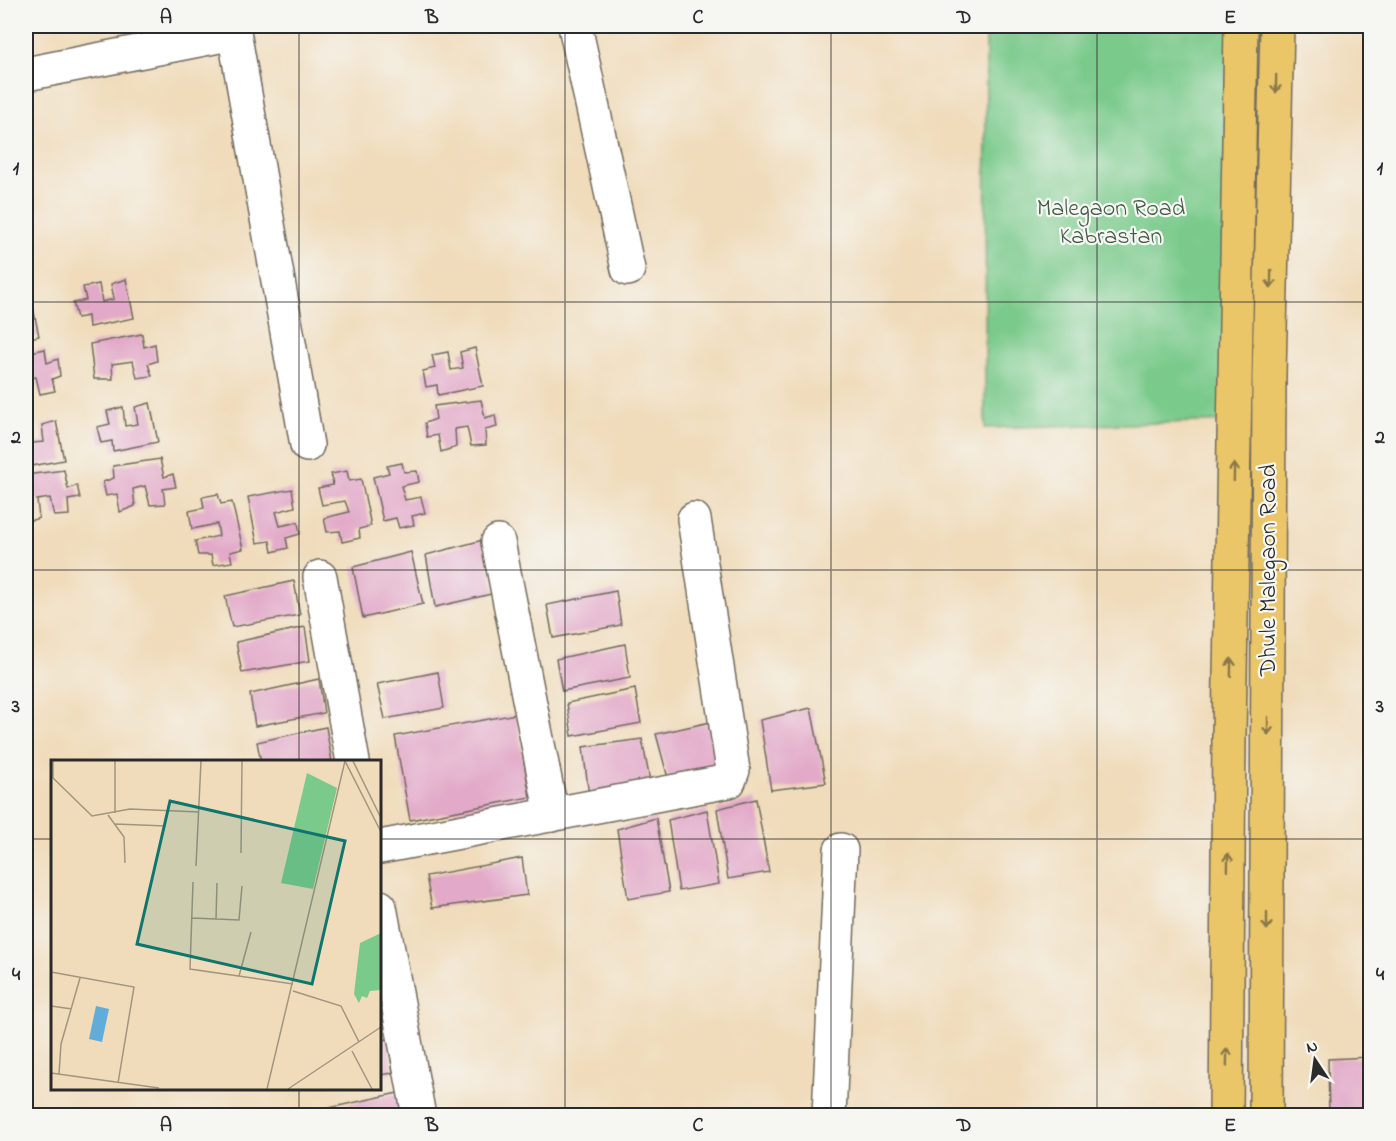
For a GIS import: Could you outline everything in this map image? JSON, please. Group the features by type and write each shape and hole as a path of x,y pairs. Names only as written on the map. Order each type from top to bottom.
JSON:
{"main road":[{"path":"1226,1116 1229,736 1241,26"},
{"name":"Dhule Malegaon Road","path":"1266,1116 1269,387 1277,26"}],"street":[{"path":"576,26 628,269"},
{"path":"26,74 234,29 307,445"},
{"path":"381,847 729,781 733,770 694,519"},
{"path":"498,542 552,815"},
{"path":"320,577 353,760"},
{"path":"829,1116 841,850"},
{"path":"381,912 419,1116"}],"green space":[{"name":"Malegaon Road Kabrastan","path":"986,26 1239,26 1234,421 985,428"}],"building":[{"path":"126,279 134,318 89,327 88,316 77,318 73,303 86,300 83,287 99,284 102,302 114,299 111,284"},
{"path":"31,298 39,336 26,339 26,299"},
{"path":"142,334 144,347 155,344 157,361 148,364 152,376 137,378 133,361 112,364 113,379 94,379 90,344"},
{"path":"475,348 483,386 438,395 437,385 426,387 423,371 435,368 432,355 448,352 451,370 463,368 460,352"},
{"path":"45,349 47,363 58,359 60,376 52,379 55,391 40,394 36,377 26,378 26,353"},
{"path":"481,400 485,418 495,415 497,427 485,430 486,445 471,446 467,427 455,429 456,447 441,452 438,435 427,437 425,423 436,419 434,406"},
{"path":"150,403 158,442 113,451 112,441 101,443 97,427 110,424 107,411 123,407 125,426 138,424 135,407"},
{"path":"56,421 64,460 26,467 26,426 29,425 32,443 44,442 42,425"},
{"path":"160,459 164,477 173,474 176,487 163,489 165,504 150,505 145,486 133,489 135,506 120,512 117,494 106,496 103,482 114,478 113,466"},
{"path":"402,463 404,472 417,471 419,482 401,486 405,500 421,497 425,513 412,516 414,525 399,528 396,518 383,521 373,477 389,473 387,466"},
{"path":"64,470 68,489 77,485 80,498 68,500 69,515 54,516 50,498 37,500 39,518 26,522 26,475"},
{"path":"347,471 349,481 361,479 371,526 359,529 360,538 342,542 340,531 327,532 324,518 349,512 345,501 322,505 318,488 333,485 331,474"},
{"path":"292,489 295,507 276,512 280,526 298,522 300,534 286,538 288,548 272,552 270,541 257,543 248,497"},
{"path":"218,494 221,504 232,502 243,549 230,552 232,562 213,565 211,555 198,555 195,541 219,536 217,524 192,529 189,511 204,508 202,497"},
{"path":"483,540 496,593 435,607 426,555"},
{"path":"411,552 423,604 363,618 353,567"},
{"path":"294,581 300,615 232,627 225,596"},
{"path":"616,591 621,625 553,638 547,605"},
{"path":"305,627 310,661 242,673 236,642"},
{"path":"625,644 630,678 562,691 556,659"},
{"path":"438,672 444,708 385,719 377,684"},
{"path":"319,679 324,713 255,726 250,694"},
{"path":"635,689 641,723 572,736 567,703"},
{"path":"811,708 826,783 771,790 760,720"},
{"path":"516,714 530,797 410,820 395,736"},
{"path":"715,721 724,770 668,778 656,734"},
{"path":"326,727 332,760 261,760 257,742"},
{"path":"642,739 650,781 589,796 583,747"},
{"path":"756,799 769,872 728,879 717,809"},
{"path":"707,810 719,884 679,891 668,820"},
{"path":"656,818 669,892 628,899 617,829"},
{"path":"522,858 527,895 432,908 426,876"},
{"path":"388,1039 393,1073 381,1075 381,1040"},
{"path":"1370,1057 1370,1116 1329,1116 1328,1059"},
{"path":"398,1093 402,1116 331,1116 329,1108"}]}
